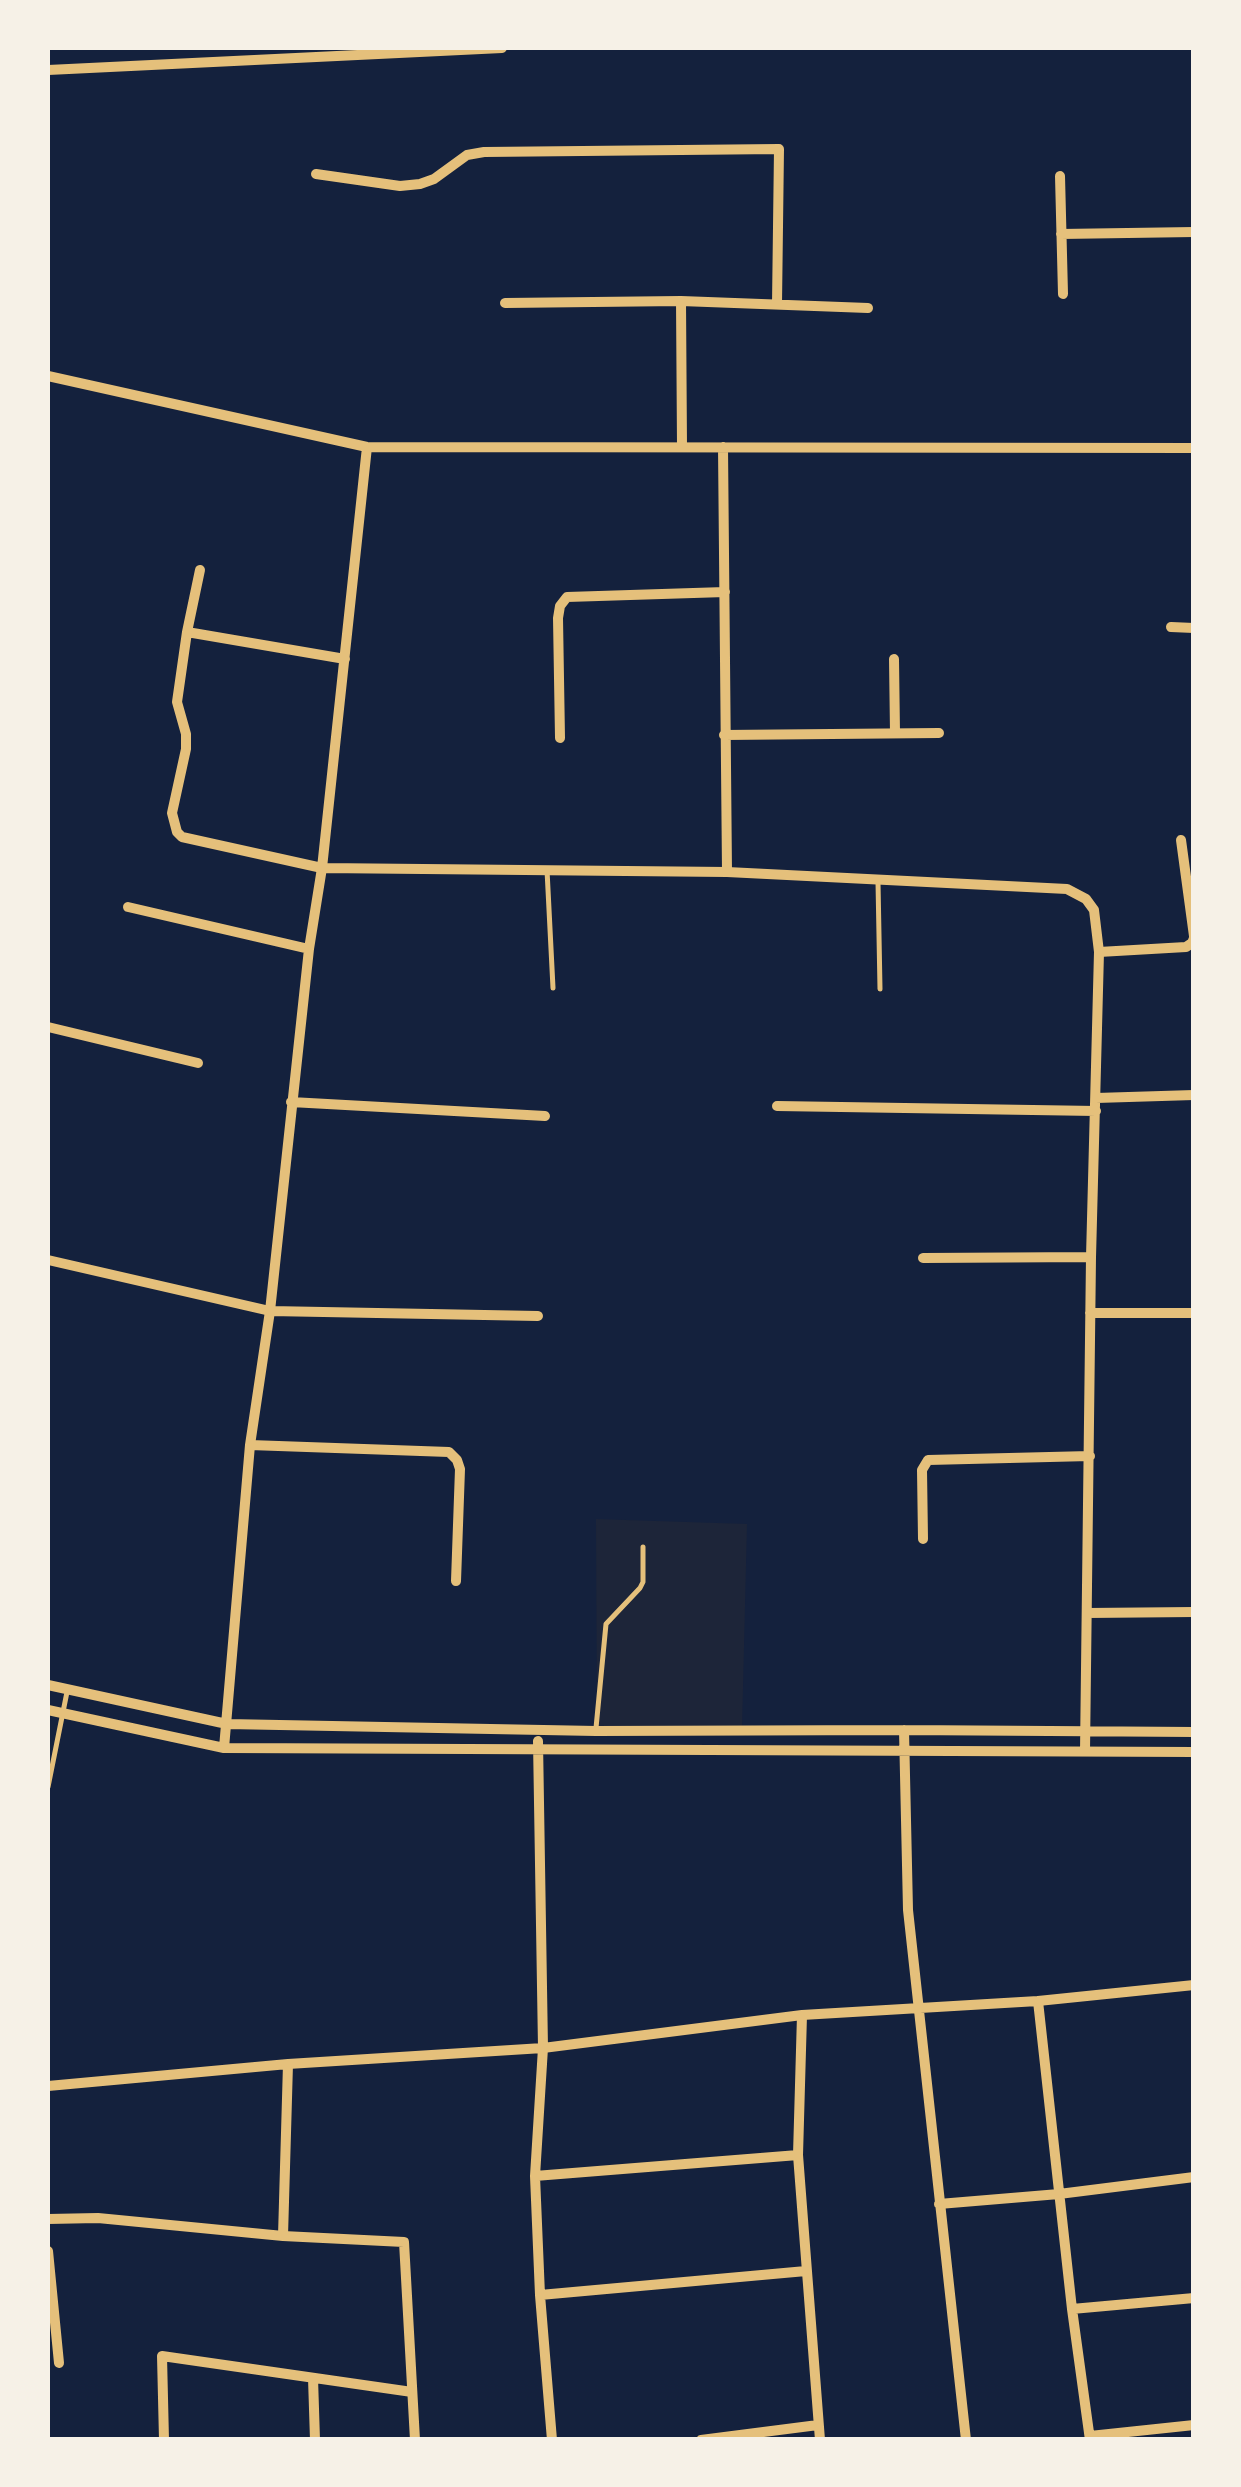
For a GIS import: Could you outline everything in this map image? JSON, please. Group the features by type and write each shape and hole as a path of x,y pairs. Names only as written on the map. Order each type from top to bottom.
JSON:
{"street":[{"path":"48,70 502,48"},
{"path":"316,174 400,186 434,179 467,155 484,152 780,149 777,304"},
{"path":"1060,176 1063,294"},
{"path":"1061,234 1194,232"},
{"path":"681,301 682,446"},
{"path":"505,304 681,301 868,308"},
{"path":"48,376 368,447 1194,448"},
{"path":"723,446 726,872"},
{"path":"224,1748 250,1445 270,1311 368,447"},
{"path":"200,570 177,702 186,748 172,813 182,836 322,868 726,872 1067,889 1086,899 1094,910 1099,952 1084,1751"},
{"path":"560,738 558,618 567,597 725,592"},
{"path":"1170,627 1194,628"},
{"path":"188,632 345,659"},
{"path":"894,659 896,733"},
{"path":"724,734 939,733"},
{"path":"1099,952 1186,947 1192,943 1180,840"},
{"path":"128,907 310,950"},
{"path":"48,1027 198,1063"},
{"path":"1096,1098 1194,1095"},
{"path":"291,1102 545,1116"},
{"path":"777,1106 1096,1112"},
{"path":"923,1258 1091,1256"},
{"path":"48,1260 270,1311 538,1316"},
{"path":"1090,1313 1194,1312"},
{"path":"250,1445 449,1452 460,1469 456,1581"},
{"path":"922,1539 922,1470 928,1460 1090,1456"},
{"path":"1087,1613 1194,1612"},
{"path":"48,1685 226,1724 596,1731 1194,1732"},
{"path":"48,1710 224,1748 1194,1752"},
{"path":"538,1730 543,2048 535,2176 552,2440"},
{"path":"904,1730 908,1910 966,2440"},
{"path":"48,2086 288,2064 543,2048 802,2015 1038,2000 1194,1985"},
{"path":"1038,2000 1090,2438 1194,2425"},
{"path":"802,2015 798,2155 820,2440"},
{"path":"284,2236 288,2064"},
{"path":"535,2176 798,2155"},
{"path":"939,2204 1194,2178"},
{"path":"48,2218 98,2218 284,2236 404,2242 414,2440"},
{"path":"48,2251 59,2363"},
{"path":"540,2296 806,2271"},
{"path":"1072,2309 1194,2298"},
{"path":"164,2440 162,2356 412,2392"},
{"path":"313,2378 315,2440"},
{"path":"701,2440 818,2425"}],"lane":[{"path":"547,870 553,988"},
{"path":"878,880 880,988"},
{"path":"596,1731 606,1624 643,1582 643,1547"},
{"path":"48,1787 68,1690"}],"shaded area":[{"path":"596,1519 747,1524 742,1729 597,1728"}]}
